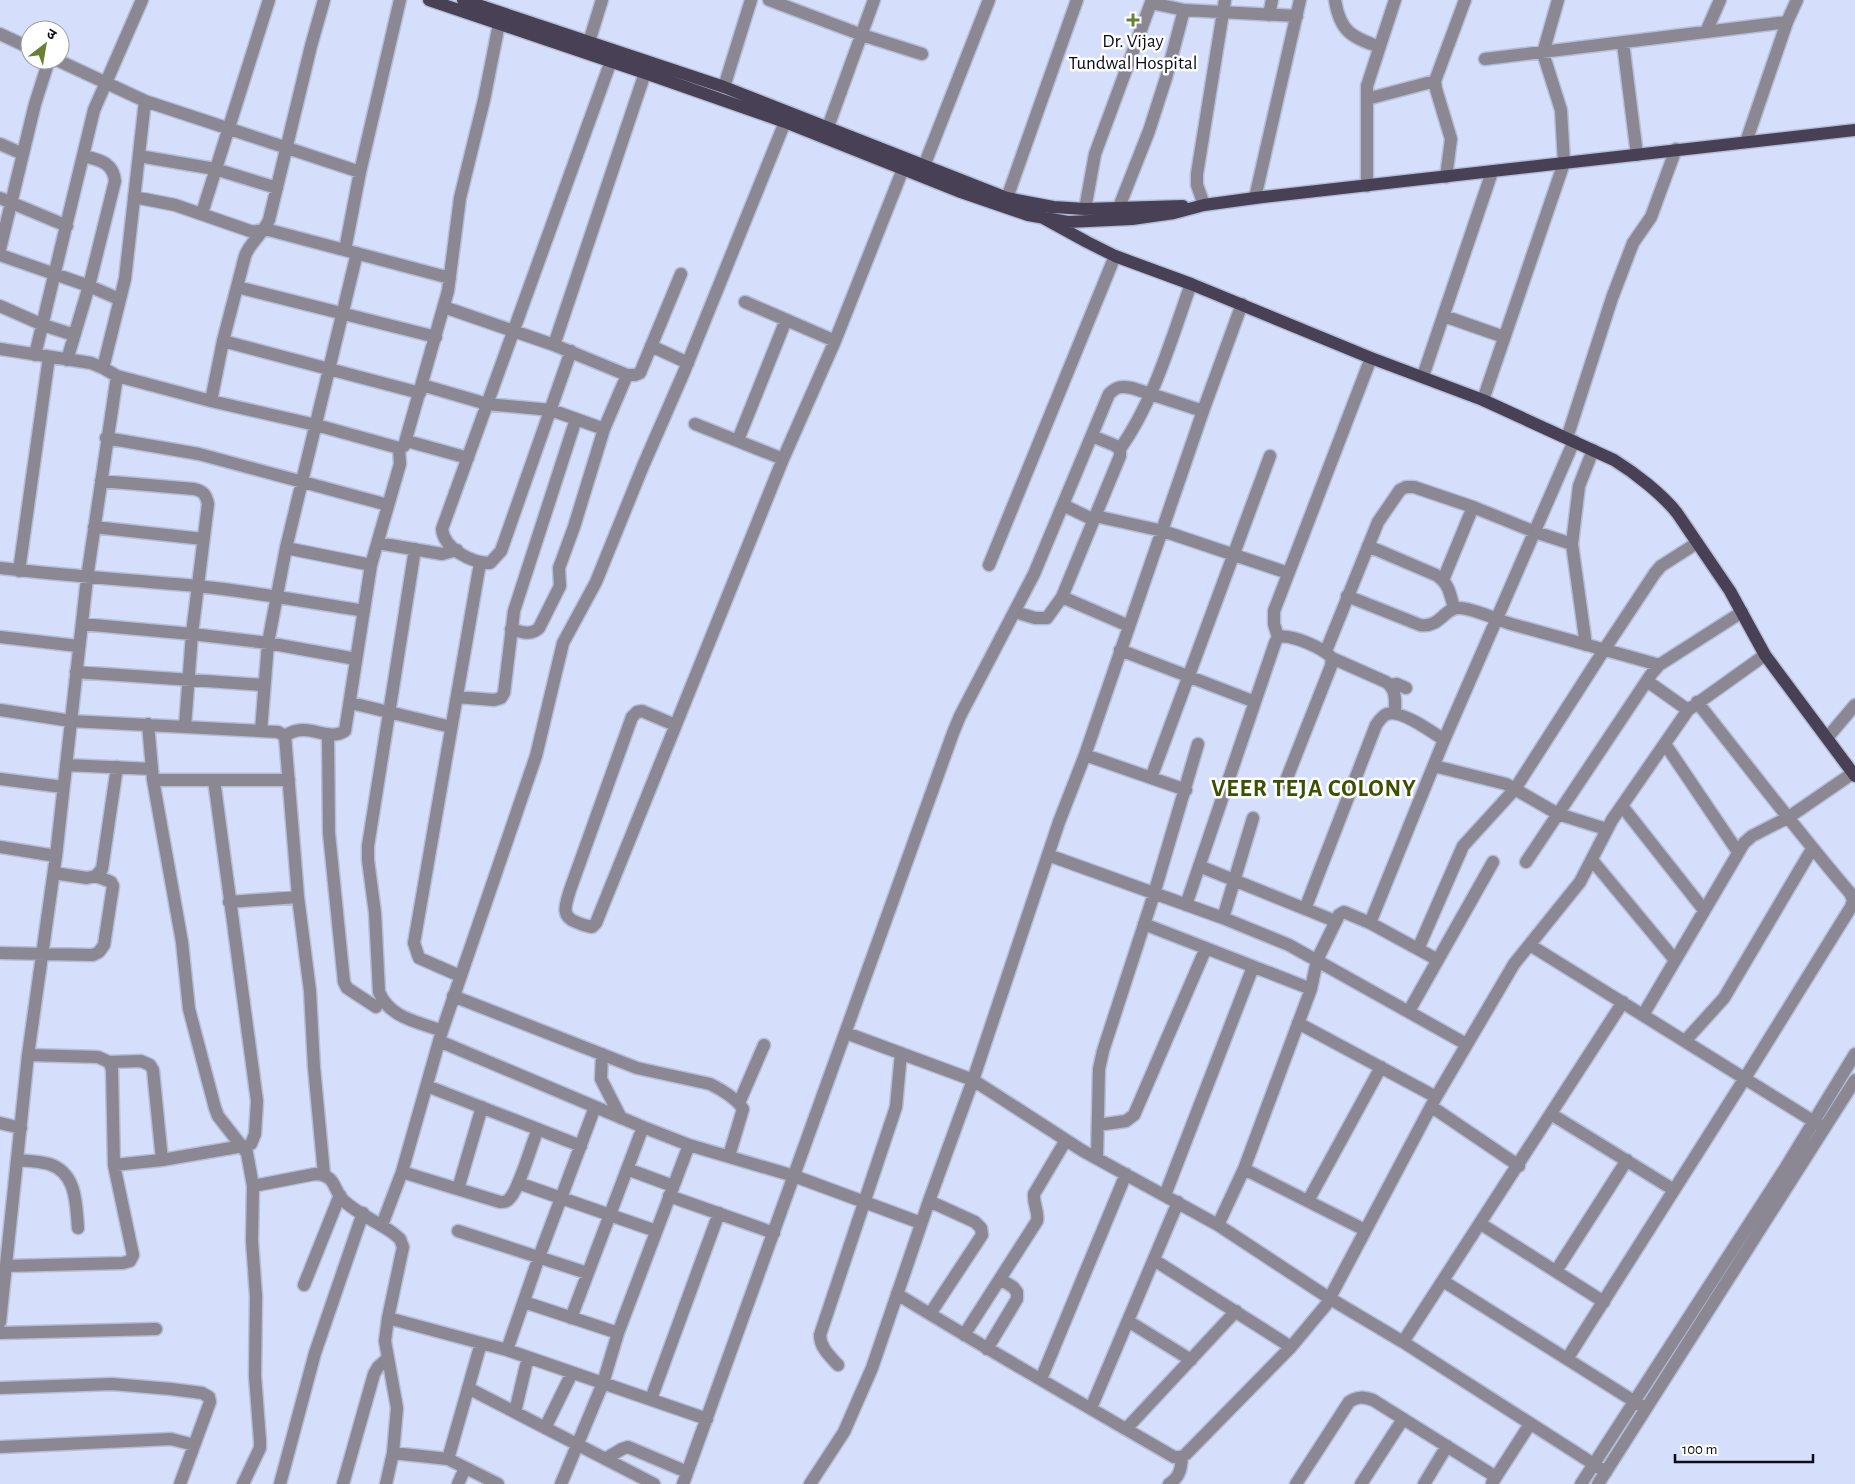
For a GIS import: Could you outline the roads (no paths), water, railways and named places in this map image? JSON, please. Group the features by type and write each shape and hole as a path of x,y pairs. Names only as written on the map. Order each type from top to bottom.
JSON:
{"main road":[{"path":"429,0 785,122 1013,211 1045,219 1068,222 1132,219 1174,213 1199,206 1255,198 1855,130"},
{"path":"463,0 724,87 1007,198 1029,204 1052,207 1199,206"},
{"path":"1029,204 1045,219 1115,256 1242,304 1371,358 1423,376 1482,400 1593,450 1625,467 1670,504 1730,591 1765,655 1854,774"}],"street":[{"path":"35,355 56,275 94,110 142,0"},
{"path":"203,210 268,0"},
{"path":"211,401 223,341 237,287 248,248 265,229 324,0"},
{"path":"344,250 400,0"},
{"path":"589,42 602,0"},
{"path":"724,87 751,0"},
{"path":"769,0 862,35 922,54"},
{"path":"828,127 874,0"},
{"path":"924,166 989,0"},
{"path":"1007,198 1077,0"},
{"path":"1199,206 1197,174 1225,0"},
{"path":"1269,15 1272,0"},
{"path":"1255,198 1300,0"},
{"path":"1335,0 1336,8 1346,31 1354,38 1379,47"},
{"path":"1367,186 1366,86 1395,0"},
{"path":"1446,177 1451,139 1435,81 1465,0"},
{"path":"1482,400 1564,163 1561,110 1543,53 1558,0"},
{"path":"1706,32 1720,0"},
{"path":"1746,142 1787,22 1797,0"},
{"path":"1085,208 1095,154 1151,1 1184,10 1297,16"},
{"path":"1119,207 1149,131 1166,78 1184,10"},
{"path":"1485,59 1787,22"},
{"path":"285,736 301,729 328,734 339,734 346,731 371,565 400,464 403,444 444,307 450,278 460,198 500,24"},
{"path":"0,34 20,43"},
{"path":"1623,43 1637,155"},
{"path":"570,351 501,552 490,563 480,563 447,544 442,528 611,61"},
{"path":"70,66 145,101 360,172"},
{"path":"0,249 6,200 23,154 35,104 46,70"},
{"path":"554,345 645,73"},
{"path":"1366,99 1435,81"},
{"path":"103,368 125,279 145,101"},
{"path":"382,1225 402,1172 453,996 536,756 563,643 594,587 645,461 688,363 785,122"},
{"path":"0,144 23,154"},
{"path":"1370,923 1444,740 1534,532 1570,440 1612,298 1633,242 1651,217 1676,149"},
{"path":"67,360 89,286 115,180 110,166 102,161 84,156"},
{"path":"139,156 215,169 277,188"},
{"path":"675,725 642,711 637,712 632,717 570,890 565,914 570,920 592,927 596,923 783,459 835,340 902,169"},
{"path":"1423,376 1492,172"},
{"path":"134,197 175,205 252,232 265,229 450,278"},
{"path":"6,200 67,226"},
{"path":"261,731 268,643 286,548 357,253"},
{"path":"0,254 89,286 119,299"},
{"path":"989,565 1115,256"},
{"path":"444,307 514,330 627,375 635,375 640,373 680,274"},
{"path":"1015,612 1035,618 1047,618 1062,597 1120,456 1120,449 1132,432 1150,394 1191,284"},
{"path":"237,287 436,337"},
{"path":"745,302 835,340"},
{"path":"810,1484 844,1432 872,1368 921,1223 973,1080 1048,855 1085,755 1203,411 1242,304"},
{"path":"0,306 43,325 74,335"},
{"path":"1444,316 1504,337"},
{"path":"738,440 786,320"},
{"path":"223,341 330,369 487,404 551,410 604,428"},
{"path":"650,346 688,363"},
{"path":"0,349 92,363 117,376 211,401 468,458"},
{"path":"20,571 49,357"},
{"path":"1186,905 1274,644 1278,637 1273,617 1371,358"},
{"path":"511,629 534,633 539,628 558,591 560,586 559,568 574,527 604,428 627,375"},
{"path":"0,1322 28,1055 44,954 54,873 86,578 117,376"},
{"path":"605,1459 622,1448 628,1447 654,1458 685,1478 960,716 1034,574 1109,394 1115,388 1122,386 1203,411"},
{"path":"457,697 494,700 501,698 504,693 514,611 576,419"},
{"path":"695,424 783,459"},
{"path":"1092,436 1120,449"},
{"path":"106,438 199,454 388,505"},
{"path":"1586,645 1572,544 1579,486 1593,450"},
{"path":"1151,778 1270,456"},
{"path":"101,481 194,488 202,491 206,496 208,504 192,634 185,726"},
{"path":"1285,783 1332,666 1329,654 1348,596 1382,516 1400,490 1414,486 1473,507 1534,532 1572,544"},
{"path":"1063,505 1092,519 1095,516 1163,531 1288,574"},
{"path":"1443,580 1473,507"},
{"path":"94,527 203,539"},
{"path":"378,543 442,554 457,550"},
{"path":"1418,949 1463,846 1515,789 1655,573 1661,566 1698,543"},
{"path":"1368,546 1436,575 1443,580 1448,586 1454,608"},
{"path":"286,548 371,565"},
{"path":"415,549 368,846 375,913 379,992 382,1002 393,1012 441,1036 642,1128 689,1145 794,1176 921,1223"},
{"path":"460,976 419,958 414,943 480,563"},
{"path":"0,568 86,578 198,586 364,612"},
{"path":"1348,596 1426,626 1432,625 1454,608 1461,608 1659,665"},
{"path":"1062,597 1129,626"},
{"path":"1526,862 1659,665 1742,612"},
{"path":"82,624 268,643 356,659"},
{"path":"1278,637 1286,636 1329,654 1390,685 1394,692 1395,713"},
{"path":"0,637 78,646"},
{"path":"1120,650 1255,702"},
{"path":"1170,1484 1178,1476 1182,1457 1291,1346 1322,1310 1466,1044 1514,964 1580,882 1606,829 1665,744 1693,706 1765,655"},
{"path":"76,672 264,685"},
{"path":"1567,1359 1745,1078 1851,907 1853,900 1850,893 1812,849 1789,817 1693,706 1647,681"},
{"path":"1390,685 1397,684 1406,688"},
{"path":"350,704 451,726"},
{"path":"1827,738 1855,705"},
{"path":"0,710 70,721 278,732 285,736"},
{"path":"1305,908 1376,725 1388,714 1395,713 1427,728 1444,740"},
{"path":"148,724 152,774 182,942 189,1009 215,1108 218,1116 247,1152 253,1186 252,1241 256,1296 254,1376 260,1448 243,1484"},
{"path":"328,734 329,833 344,982 347,988 376,1007"},
{"path":"285,736 298,897 310,991 314,1067 324,1174"},
{"path":"1097,1158 1099,1069 1103,1051 1154,894 1198,744"},
{"path":"1665,744 1738,852"},
{"path":"1085,755 1186,790"},
{"path":"66,765 117,767 152,774 214,780 289,780"},
{"path":"1434,766 1499,782 1558,814 1606,829"},
{"path":"96,876 102,869 104,861 117,767"},
{"path":"1643,1015 1744,843 1752,836 1789,817 1854,774"},
{"path":"0,779 63,787"},
{"path":"114,1165 162,1160 243,1146 250,1144 254,1140 257,1101 214,780"},
{"path":"1622,806 1704,910"},
{"path":"1223,918 1254,818"},
{"path":"0,847 56,856"},
{"path":"1684,1041 1724,998 1812,849"},
{"path":"1048,855 1223,918 1289,945 1466,1044"},
{"path":"1592,860 1675,960"},
{"path":"1409,1012 1493,862"},
{"path":"1200,866 1335,921"},
{"path":"0,953 93,955 99,952 104,945 113,886 111,882 96,876 87,878 54,873"},
{"path":"229,902 298,897"},
{"path":"1218,1225 1244,1169 1311,989 1317,960 1339,914 1344,912 1370,923 1438,960"},
{"path":"1144,924 1311,989"},
{"path":"1530,945 1825,1128"},
{"path":"1098,1125 1126,1121 1134,1115 1206,948"},
{"path":"1165,1195 1253,967"},
{"path":"453,996 637,1068 710,1084 739,1103 743,1109 729,1156"},
{"path":"1403,1342 1519,1166 1622,1002"},
{"path":"1298,1023 1381,1067 1434,1102 1519,1166"},
{"path":"846,1033 973,1080 1066,1140 1218,1225 1329,1298 1403,1342 1606,1472"},
{"path":"739,1103 764,1045"},
{"path":"838,1365 823,1348 820,1342 820,1335 896,1106 901,1053"},
{"path":"602,1054 601,1080 621,1118"},
{"path":"1581,1484 1855,1054"},
{"path":"28,1055 98,1057 109,1062 142,1061 150,1065 153,1070 162,1160"},
{"path":"7,1266 123,1263 130,1261 133,1255 114,1165 112,1069 109,1062"},
{"path":"1308,1201 1381,1067"},
{"path":"1598,1484 1855,1080"},
{"path":"427,1086 581,1146"},
{"path":"458,1189 482,1107"},
{"path":"508,1350 539,1257 595,1107"},
{"path":"1552,1114 1674,1190"},
{"path":"0,1123 21,1128"},
{"path":"571,1318 642,1128"},
{"path":"402,1172 500,1202 506,1202 512,1197 538,1129"},
{"path":"964,1335 1037,1221 1038,1214 1033,1202 1034,1194 1066,1140"},
{"path":"561,1484 603,1383 618,1334 689,1145"},
{"path":"18,1160 47,1164 60,1171 75,1190 78,1228"},
{"path":"1556,1271 1627,1160"},
{"path":"627,1169 719,1213 774,1232"},
{"path":"1244,1169 1365,1230"},
{"path":"253,1186 324,1174 331,1179 345,1201 400,1239 403,1247 385,1341 387,1359 397,1401 393,1454 386,1484"},
{"path":"1041,1379 1126,1174"},
{"path":"518,1183 656,1231"},
{"path":"304,1285 340,1195"},
{"path":"929,1201 975,1222 981,1228 982,1235 930,1314"},
{"path":"1091,1408 1178,1202"},
{"path":"280,1484 313,1358 363,1213"},
{"path":"651,1399 719,1213"},
{"path":"1480,1224 1604,1302"},
{"path":"458,1231 588,1273"},
{"path":"1154,1260 1291,1346"},
{"path":"987,1349 1017,1299 1017,1292 1000,1279"},
{"path":"1443,1281 1645,1408"},
{"path":"897,1294 987,1349 1174,1457 1182,1457"},
{"path":"524,1302 618,1334"},
{"path":"1126,1429 1236,1311"},
{"path":"388,1318 508,1350 707,1419"},
{"path":"1128,1321 1191,1360"},
{"path":"0,1333 156,1329"},
{"path":"448,1459 481,1343"},
{"path":"515,1412 528,1357"},
{"path":"343,1484 374,1374 378,1367 387,1359"},
{"path":"545,1428 572,1373"},
{"path":"0,1388 112,1384 202,1393 209,1397 210,1402 180,1484"},
{"path":"468,1388 649,1481 654,1458"},
{"path":"1296,1484 1349,1402 1355,1398 1364,1397 1373,1400 1447,1446 1494,1481 1530,1424"},
{"path":"1362,1484 1403,1419"},
{"path":"0,1447 170,1439 194,1445"},
{"path":"1424,1484 1447,1446"},
{"path":"393,1454 448,1459 498,1484"},
{"path":"458,1484 465,1468"}],"place":[{"name":"Dr. Vijay Tundwal Hospital","path":"1133,20"}],"district":[{"name":"VEER TEJA COLONY","path":"1314,789"}]}
